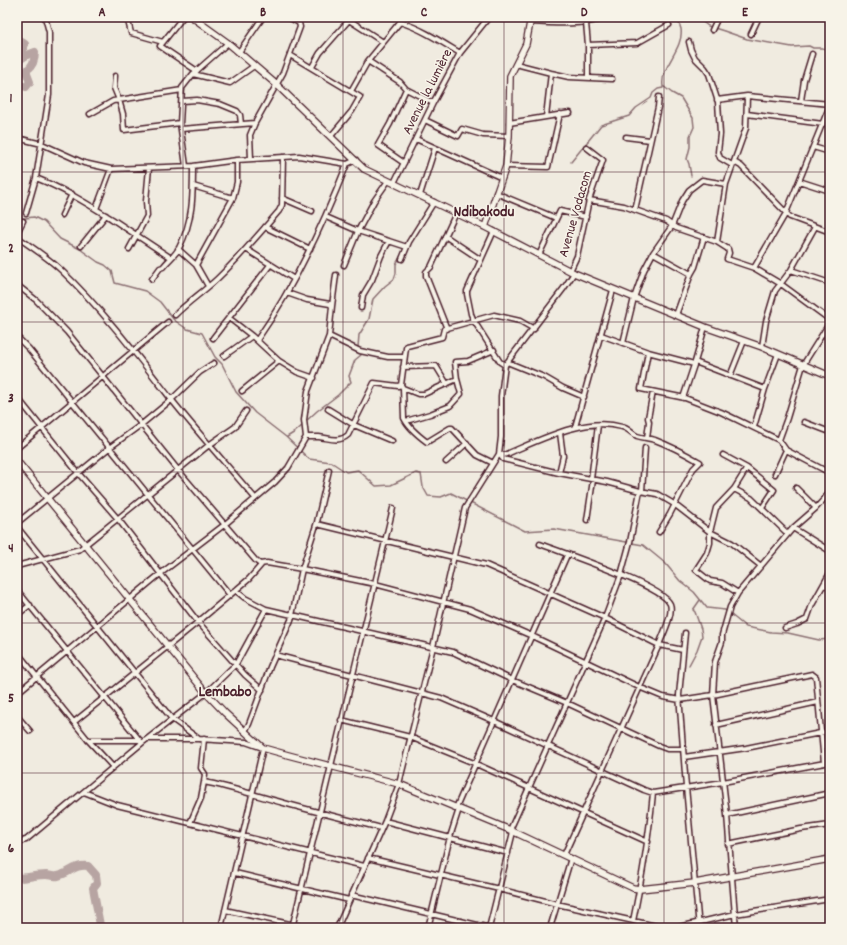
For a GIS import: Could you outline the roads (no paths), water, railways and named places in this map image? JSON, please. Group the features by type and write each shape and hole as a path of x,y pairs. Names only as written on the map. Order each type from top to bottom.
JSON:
{"street":[{"path":"26,213 36,178 49,95 49,32 45,17"},
{"path":"127,17 131,33 163,42"},
{"path":"183,17 160,46 195,72 230,83 254,66"},
{"path":"192,17 228,43 277,85 364,169 494,231 572,272 613,290 762,347 830,376"},
{"path":"239,52 263,17"},
{"path":"251,159 250,135 255,123 283,73 300,27 299,23 289,17"},
{"name":"Avenue la lumière","path":"344,265 358,231 374,200 391,182 404,163 433,103 460,53 489,17"},
{"path":"590,17 591,22"},
{"path":"485,227 506,166 509,136 510,76 526,44 530,20 564,24 586,23 610,17"},
{"path":"713,28 718,17"},
{"path":"751,34 759,17"},
{"path":"351,91 368,61 400,19 427,32 460,53"},
{"path":"312,68 320,53 349,20 383,42"},
{"path":"586,23 588,78"},
{"path":"588,45 637,43 668,25"},
{"path":"689,42 695,58 709,74 717,100 720,134 718,152 720,158 741,166 790,217 830,232"},
{"path":"186,166 180,130 182,88 195,72 228,43"},
{"path":"801,101 804,80 812,54"},
{"path":"290,55 360,96 352,111 331,136"},
{"path":"368,61 400,82 406,89 433,103"},
{"path":"516,64 569,77 612,79"},
{"path":"546,117 551,73"},
{"path":"115,76 114,88 123,114 124,130 180,123"},
{"path":"404,163 378,145 390,124 406,89"},
{"path":"90,114 113,101 182,90"},
{"path":"717,100 747,96 830,105 829,111 822,124 786,213 754,268"},
{"path":"717,242 726,184 746,128 747,96"},
{"path":"635,210 659,97"},
{"path":"182,101 197,100 220,104 237,111 240,115 242,124"},
{"path":"509,123 570,113"},
{"path":"506,166 548,167 560,114"},
{"path":"747,114 822,124"},
{"path":"425,120 458,136 462,129 483,135 509,136"},
{"path":"180,130 255,123"},
{"path":"626,137 650,140"},
{"path":"17,138 42,144 84,162 112,169 193,166 237,160 299,156 347,164 356,160"},
{"path":"416,139 502,178"},
{"name":"Avenue Vodacom","path":"506,364 564,288 572,272 589,200 603,160 586,147"},
{"path":"813,147 830,152"},
{"path":"420,195 435,148"},
{"path":"175,315 208,286 246,249 279,211 282,205 283,157"},
{"path":"196,265 233,198 237,182 237,160"},
{"path":"257,340 287,293 310,249 326,217 347,164"},
{"path":"152,279 160,268 163,267 178,250 189,223 193,186 193,166"},
{"path":"129,249 147,216 146,201 148,168"},
{"path":"96,209 112,169"},
{"path":"36,178 57,186 72,194 171,258"},
{"path":"622,343 634,298 644,270 653,253 672,226 682,201 689,190 702,180 726,184"},
{"path":"799,181 830,191"},
{"path":"193,186 233,198"},
{"path":"496,193 556,218"},
{"path":"62,215 72,194"},
{"path":"282,198 312,211"},
{"path":"589,200 624,206 666,221 672,226 717,242 728,249 729,253 727,259 754,268 781,284 830,323 803,365 779,440"},
{"path":"402,259 434,202"},
{"path":"539,255 560,211 586,217"},
{"path":"447,329 426,276 426,272 431,267 456,213"},
{"path":"81,246 106,215"},
{"path":"326,217 358,231 407,248"},
{"path":"17,232 23,221"},
{"path":"265,227 310,249"},
{"path":"762,347 766,321 775,292 791,270 815,227"},
{"path":"494,231 467,291 471,314 474,321 494,350 500,362 544,377 563,388 584,397"},
{"path":"445,236 481,260"},
{"path":"17,237 60,269 100,311 134,351 171,400 256,498"},
{"path":"676,314 695,267 704,237"},
{"path":"361,308 363,295 372,280 381,256 389,241"},
{"path":"246,249 294,279"},
{"path":"178,250 196,265 208,286"},
{"path":"653,253 691,274"},
{"path":"213,338 270,265"},
{"path":"791,270 830,283"},
{"path":"17,693 192,548 224,525 275,482 288,468 306,437 304,420 305,406 308,391 330,336 336,275"},
{"path":"17,285 36,300 67,332 178,470 256,561 262,564 267,563 302,569 375,584 470,609 663,697 680,700 713,695 812,674 816,677 824,763"},
{"path":"576,427 613,290"},
{"path":"287,293 307,300 330,304 332,306"},
{"path":"493,463 477,455 452,428 427,442 406,421 404,418 402,387 406,348 407,346 442,337 444,329 494,315 520,321 534,329"},
{"path":"229,318 257,340 279,361 297,372 314,378"},
{"path":"17,448 168,322"},
{"path":"683,398 695,363 705,326"},
{"path":"224,356 252,336"},
{"path":"330,336 360,351 404,357"},
{"path":"601,336 648,352 695,363 764,389"},
{"path":"17,337 29,349 230,595"},
{"path":"730,376 744,341"},
{"path":"406,421 450,406 462,394 457,380 455,362 468,361 494,350"},
{"path":"648,352 641,389 683,398 721,412 779,440 786,450 830,473"},
{"path":"754,427 764,389 778,354"},
{"path":"242,391 279,361"},
{"path":"17,523 109,448 142,424 171,400 200,372 214,363"},
{"path":"336,928 385,821 399,784 444,602 465,508 499,454 501,437 501,396 506,364"},
{"path":"403,366 436,366 447,384"},
{"path":"306,437 320,437 337,440 348,436 374,383 398,386 418,394 424,394 457,380"},
{"path":"647,438 648,418 653,392"},
{"path":"17,397 79,474 118,519 198,622 245,675 262,690"},
{"path":"328,409 354,425 392,441"},
{"path":"17,566 42,558 80,550 209,445 235,428 246,411"},
{"path":"804,422 830,432"},
{"path":"499,454 504,455 576,427 605,424 622,427 636,436 647,438 682,452 700,462 693,469 659,532"},
{"path":"587,520 598,425"},
{"path":"559,473 562,456 560,433"},
{"path":"446,462 467,443"},
{"path":"351,895 490,928 512,831 528,788 605,618 621,575 641,491 645,448"},
{"path":"775,474 786,450"},
{"path":"499,454 503,459 559,473 608,482 657,494 674,504 710,532 732,543 761,566"},
{"path":"723,455 747,468 774,490 762,508"},
{"path":"17,462 206,694 263,748"},
{"path":"738,593 722,583 710,581 696,570 707,553 716,508 734,489 747,468"},
{"path":"245,731 293,614 302,569 316,524 329,470"},
{"path":"796,488 816,508"},
{"path":"734,489 751,498 788,534"},
{"path":"736,928 728,844 727,815 713,695 716,662 730,607 738,593 793,528 816,508 830,490"},
{"path":"292,926 311,853 341,720 393,508"},
{"path":"316,524 486,565 605,618 659,645 683,650"},
{"path":"17,527 172,719 202,739"},
{"path":"793,528 830,551"},
{"path":"540,544 621,575 660,594 667,599 671,606 671,614 659,645 564,855"},
{"path":"428,928 458,808 474,763 567,555"},
{"path":"74,722 198,622 248,579 262,564"},
{"path":"785,628 807,619 812,604 830,573"},
{"path":"824,585 830,587"},
{"path":"17,590 141,742"},
{"path":"235,590 245,598 266,609 454,652 512,680 567,703 667,749 683,749"},
{"path":"17,615 30,605"},
{"path":"17,837 22,841 26,840 141,742 206,694 236,664 266,609"},
{"path":"685,633 680,700 686,787 699,926"},
{"path":"17,652 88,740 113,767"},
{"path":"275,655 441,698 653,793 830,762"},
{"path":"716,725 818,702"},
{"path":"17,716 30,731"},
{"path":"341,720 410,737 474,763 648,842"},
{"path":"684,757 719,753 830,731"},
{"path":"147,739 202,739 246,742 331,767 399,784 512,831 633,888 640,889 695,883 731,875 830,859"},
{"path":"190,823 201,798 204,782 205,774 202,768 202,739"},
{"path":"88,740 141,742"},
{"path":"221,928 263,748"},
{"path":"204,782 233,788 320,813 381,828"},
{"path":"84,792 117,805 364,866"},
{"path":"636,928 635,922 648,842 653,793"},
{"path":"727,815 830,793"},
{"path":"385,821 508,853"},
{"path":"728,844 801,829 830,825"},
{"path":"368,858 557,904 665,928 699,926 735,914 830,899"},
{"path":"550,928 571,858"},
{"path":"235,873 349,900"},
{"path":"225,910 292,926 308,928"}],"waterway":[{"path":"676,17 681,29 681,36 676,51 665,72 663,86 681,98 693,118 694,127 690,136 690,147 687,159 691,176"},
{"path":"696,17 708,26 747,39 792,47 809,46 813,48 830,50"},
{"path":"17,42 22,42 25,44 22,52 17,52"},
{"path":"17,58 19,60 35,52 33,62 27,70 30,82 26,87 20,85 17,87"},
{"path":"571,162 601,125 629,116 636,108 651,98 653,93 658,89 663,88 663,86"},
{"path":"17,219 34,217 44,222 60,239 80,249 112,271 115,283 145,291 160,302 174,320 187,329 202,333 215,357 222,364 236,392 255,413 286,437 309,459 331,462 346,472 358,470 376,486 391,485 416,473 421,474 423,487 428,496 441,497 451,493 525,531 554,529 643,545 665,563 680,581 694,592 707,608 725,610 746,627 771,632 788,633 819,640 830,639"},
{"path":"305,422 338,395 351,382 349,376 355,360 361,355 358,347 359,335 369,319 373,299 394,279 396,264 402,254"},
{"path":"287,437 303,425"},
{"path":"689,665 702,636 701,629 693,610 700,600"},
{"path":"17,878 42,875 58,876 76,867 88,866 96,875 97,883 93,888 100,925 98,928"}],"district":[{"name":"Ndibakodu","path":"484,212"},
{"name":"Lembabo","path":"225,692"}]}
